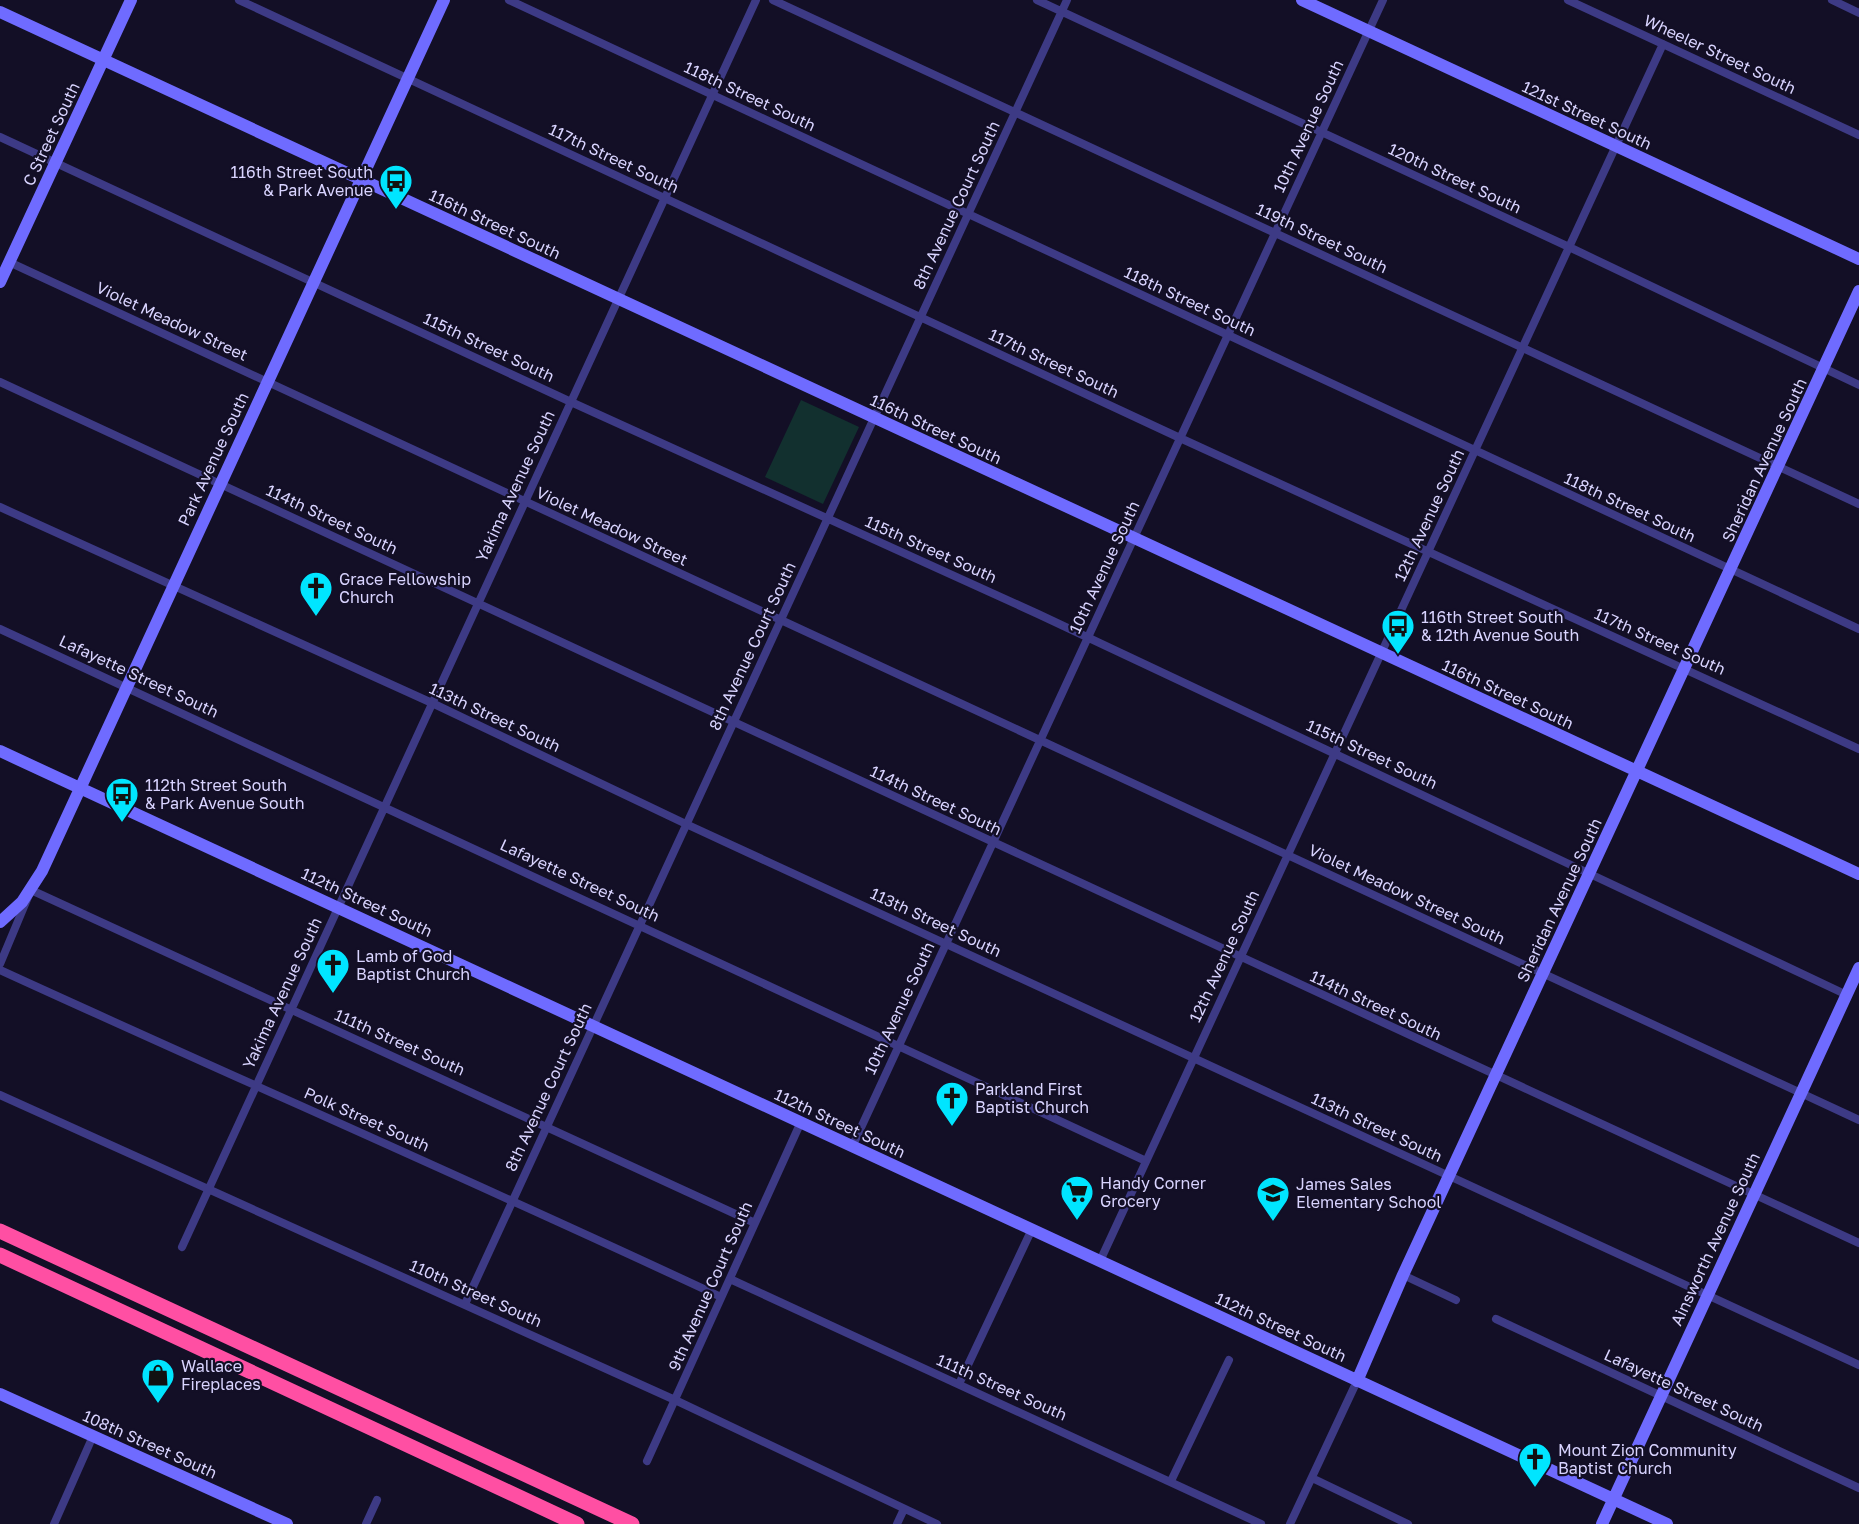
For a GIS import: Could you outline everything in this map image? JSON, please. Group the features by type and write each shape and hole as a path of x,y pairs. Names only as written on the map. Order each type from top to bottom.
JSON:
{"highway":[{"path":"0,1223 177,1312"},
{"path":"0,1231 632,1524"},
{"path":"0,1255 577,1524"},
{"path":"0,1266 168,1334"}],"street":[{"name":"C Street South","path":"0,282 131,0"},
{"name":"117th Street South","path":"240,0 920,318 1859,749"},
{"name":"Park Avenue South","path":"0,922 11,915 31,890 444,0"},
{"name":"118th Street South","path":"509,0 1859,629"},
{"name":"Yakima Avenue South","path":"182,1247 756,0"},
{"name":"119th Street South","path":"773,0 1859,504"},
{"name":"120th Street South","path":"1037,0 1569,247 1859,385"},
{"name":"8th Avenue Court South","path":"465,1304 1067,0"},
{"name":"121st Street South","path":"1302,0 1859,259"},
{"name":"10th Avenue South","path":"852,1147 1383,0"},
{"name":"Wheeler Street South","path":"1568,0 1859,135"},
{"path":"1832,0 1859,13"},
{"name":"116th Street South","path":"0,12 1859,874"},
{"name":"12th Avenue South","path":"1100,1261 1663,44"},
{"name":"115th Street South","path":"0,137 571,402 1088,637 1847,994"},
{"name":"Violet Meadow Street","path":"9,262 1040,740"},
{"name":"Sheridan Avenue South","path":"1290,1524 1859,291"},
{"name":"114th Street South","path":"0,382 1495,1077 1859,1243"},
{"name":"113th Street South","path":"0,507 432,704 1193,1059 1859,1365"},
{"name":"Lafayette Street South","path":"0,629 899,1044 1146,1161"},
{"name":"Violet Meadow Street South","path":"1040,740 1859,1120"},
{"name":"112th Street South","path":"0,751 800,1124 1032,1229 1667,1524"},
{"path":"0,964 31,890"},
{"name":"111th Street South","path":"31,890 547,1125 755,1223"},
{"name":"Ainsworth Avenue South","path":"1602,1524 1859,968"},
{"name":"Polk Street South","path":"0,970 255,1087 513,1199 721,1298"},
{"name":"110th Street South","path":"0,1095 675,1400 937,1524"},
{"name":"9th Avenue Court South","path":"647,1461 800,1124"},
{"path":"959,1384 1032,1229"},
{"path":"1403,1275 1456,1300"},
{"name":"111th Street South","path":"730,1279 1261,1524"},
{"name":"Lafayette Street South","path":"1496,1319 1859,1488"},
{"path":"1171,1481 1229,1360"},
{"name":"108th Street South","path":"0,1395 287,1524"},
{"path":"54,1524 93,1436"},
{"path":"1312,1478 1408,1524"},
{"path":"366,1524 376,1500"},
{"path":"897,1524 904,1509"}],"green space":[{"path":"801,400 859,427 823,504 765,477"}],"place":[{"name":"116th Street South & Park Avenue","path":"396,210"},
{"name":"Grace Fellowship Church","path":"316,617"},
{"name":"116th Street South & 12th Avenue South","path":"1398,655"},
{"name":"112th Street South & Park Avenue South","path":"122,823"},
{"name":"Lamb of God Baptist Church","path":"333,994"},
{"name":"Parkland First Baptist Church","path":"952,1127"},
{"name":"Handy Corner Grocery","path":"1077,1221"},
{"name":"James Sales Elementary School","path":"1273,1222"},
{"name":"Wallace Fireplaces","path":"158,1404"},
{"name":"Mount Zion Community Baptist Church","path":"1535,1488"}]}
